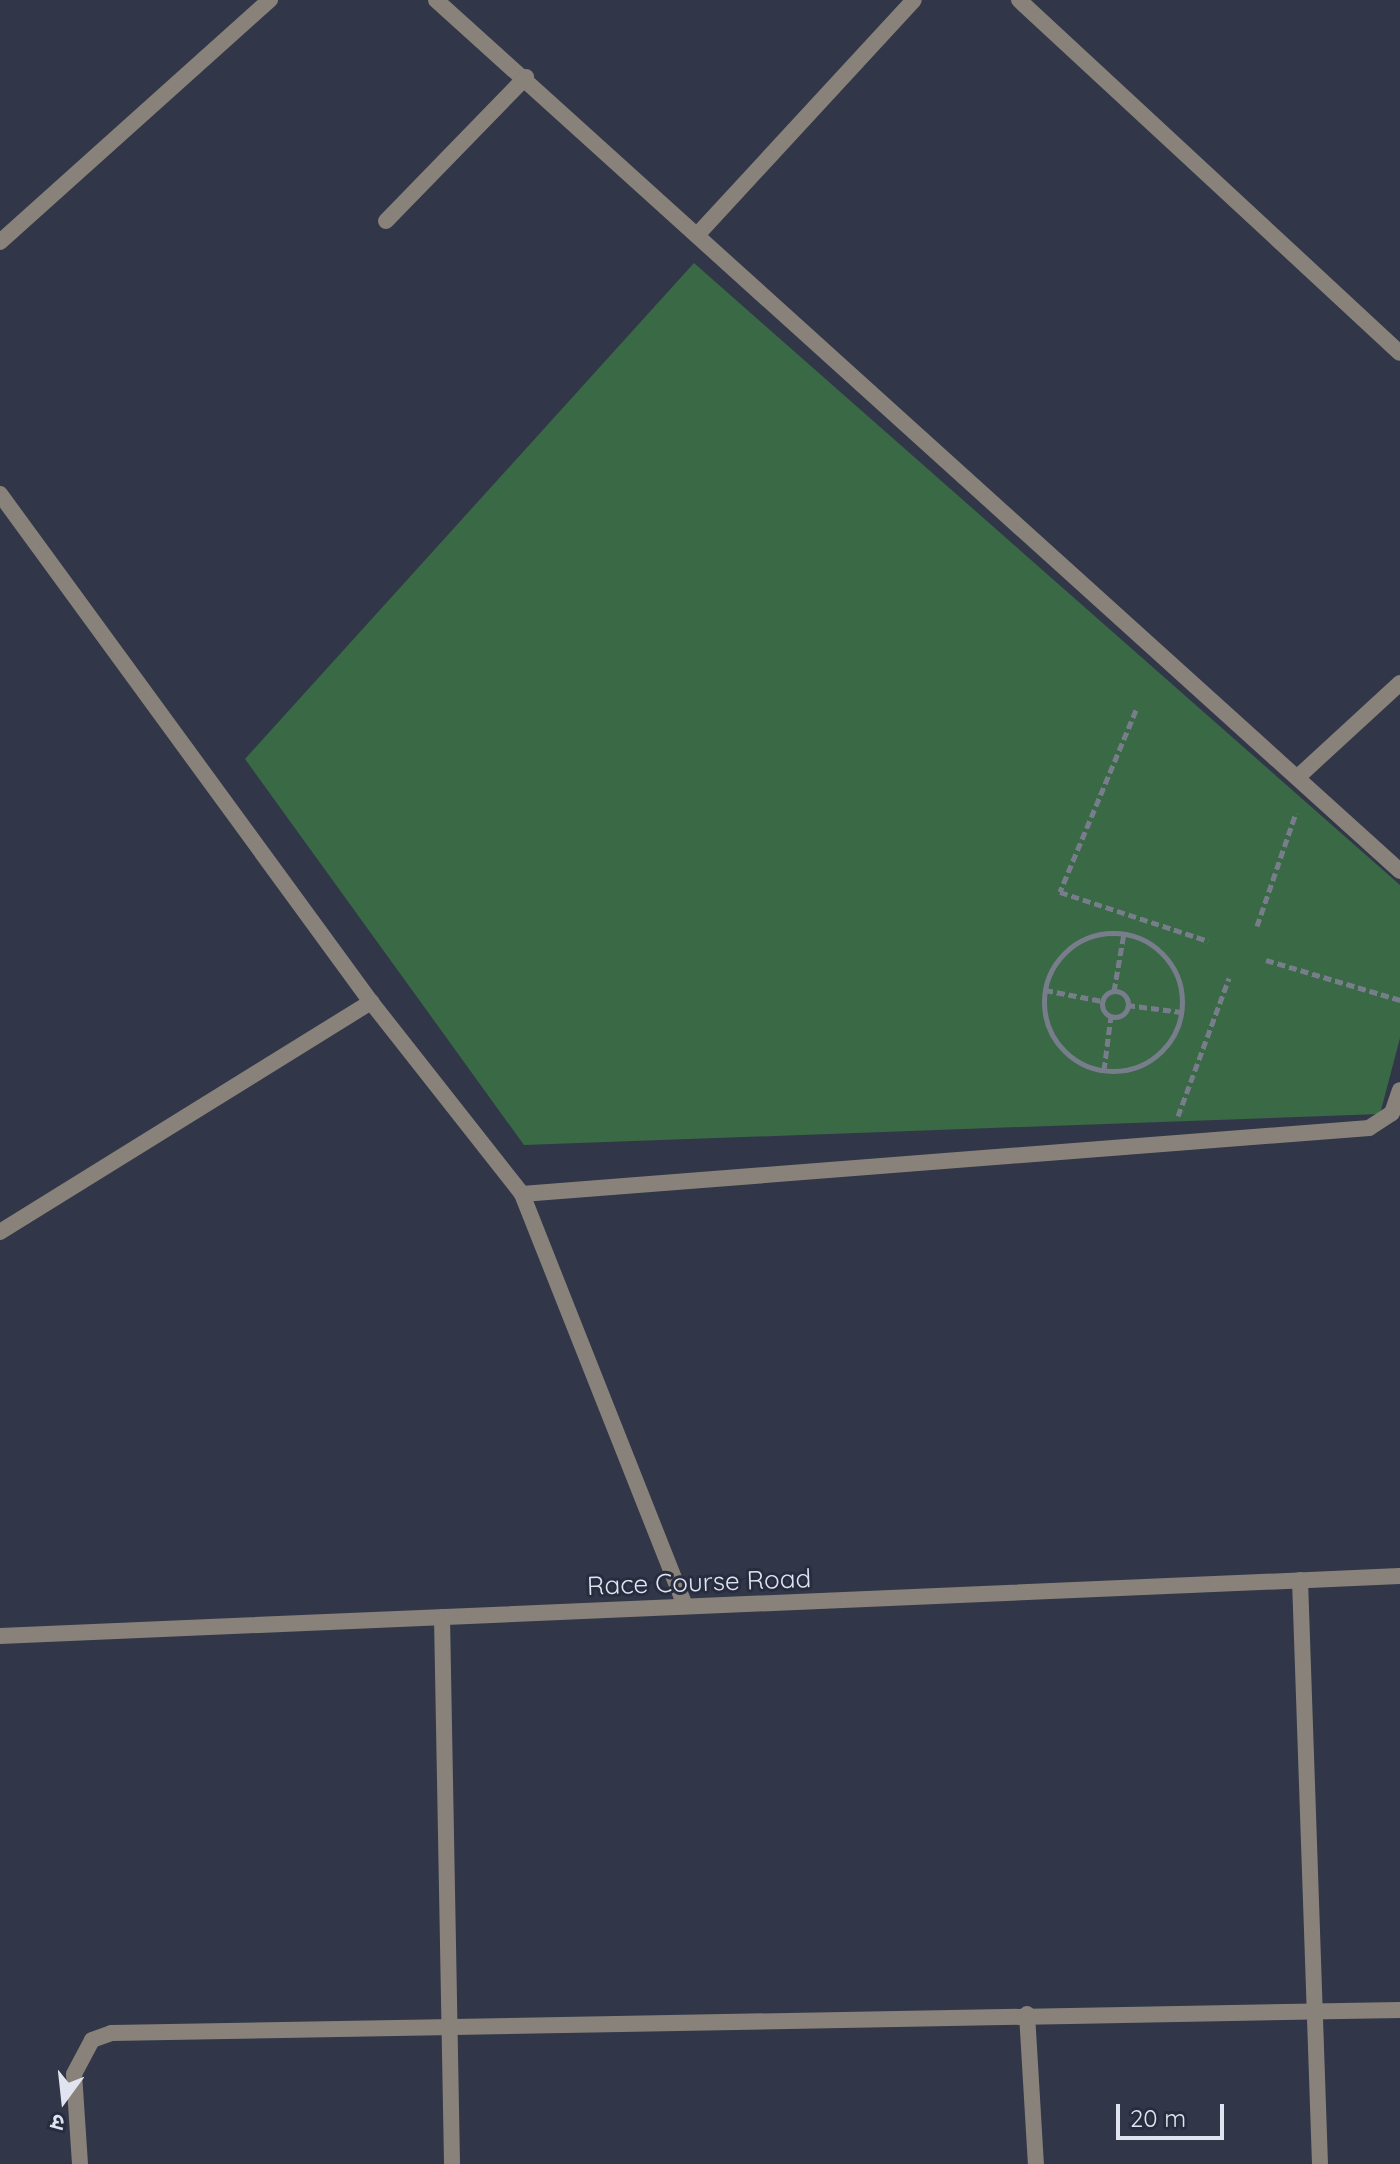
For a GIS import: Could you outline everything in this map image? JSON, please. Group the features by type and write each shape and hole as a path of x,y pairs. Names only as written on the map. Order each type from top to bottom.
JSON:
{"street":[{"path":"0,242 270,0"},
{"path":"436,0 526,77 1300,775 1400,871"},
{"path":"698,234 914,0"},
{"path":"1019,0 1400,353"},
{"path":"386,221 526,77"},
{"path":"0,494 371,1002 522,1194 685,1606"},
{"path":"1300,775 1400,683"},
{"path":"0,1232 371,1002"},
{"path":"522,1194 1369,1128 1396,1114 1400,1090"},
{"name":"Race Course Road","path":"0,1636 1400,1576"},
{"path":"1300,1580 1309,2010 1320,2164"},
{"path":"442,1617 446,2023 452,2164"},
{"path":"80,2164 74,2074 101,2037 446,2023 1400,2010"},
{"path":"1027,2014 1036,2164"}],"path":[{"path":"1136,710 1060,892 1208,941"},
{"path":"1257,926 1302,797"},
{"path":"1102,1001 1114,991 1124,933"},
{"path":"1124,933 1147,941 1173,965 1182,1012 1175,1033 1148,1062 1104,1070 1063,1050 1050,1030 1045,990 1069,948 1089,936 1124,933"},
{"path":"1266,960 1400,1000"},
{"path":"1175,1122 1229,978"},
{"path":"1045,990 1102,1001 1111,1016 1104,1070"},
{"path":"1114,991 1127,1005 1182,1012"},
{"path":"1111,1016 1127,1005"}],"green space":[{"path":"694,263 1400,885 1400,1038 1380,1114 524,1145 245,759"}]}
